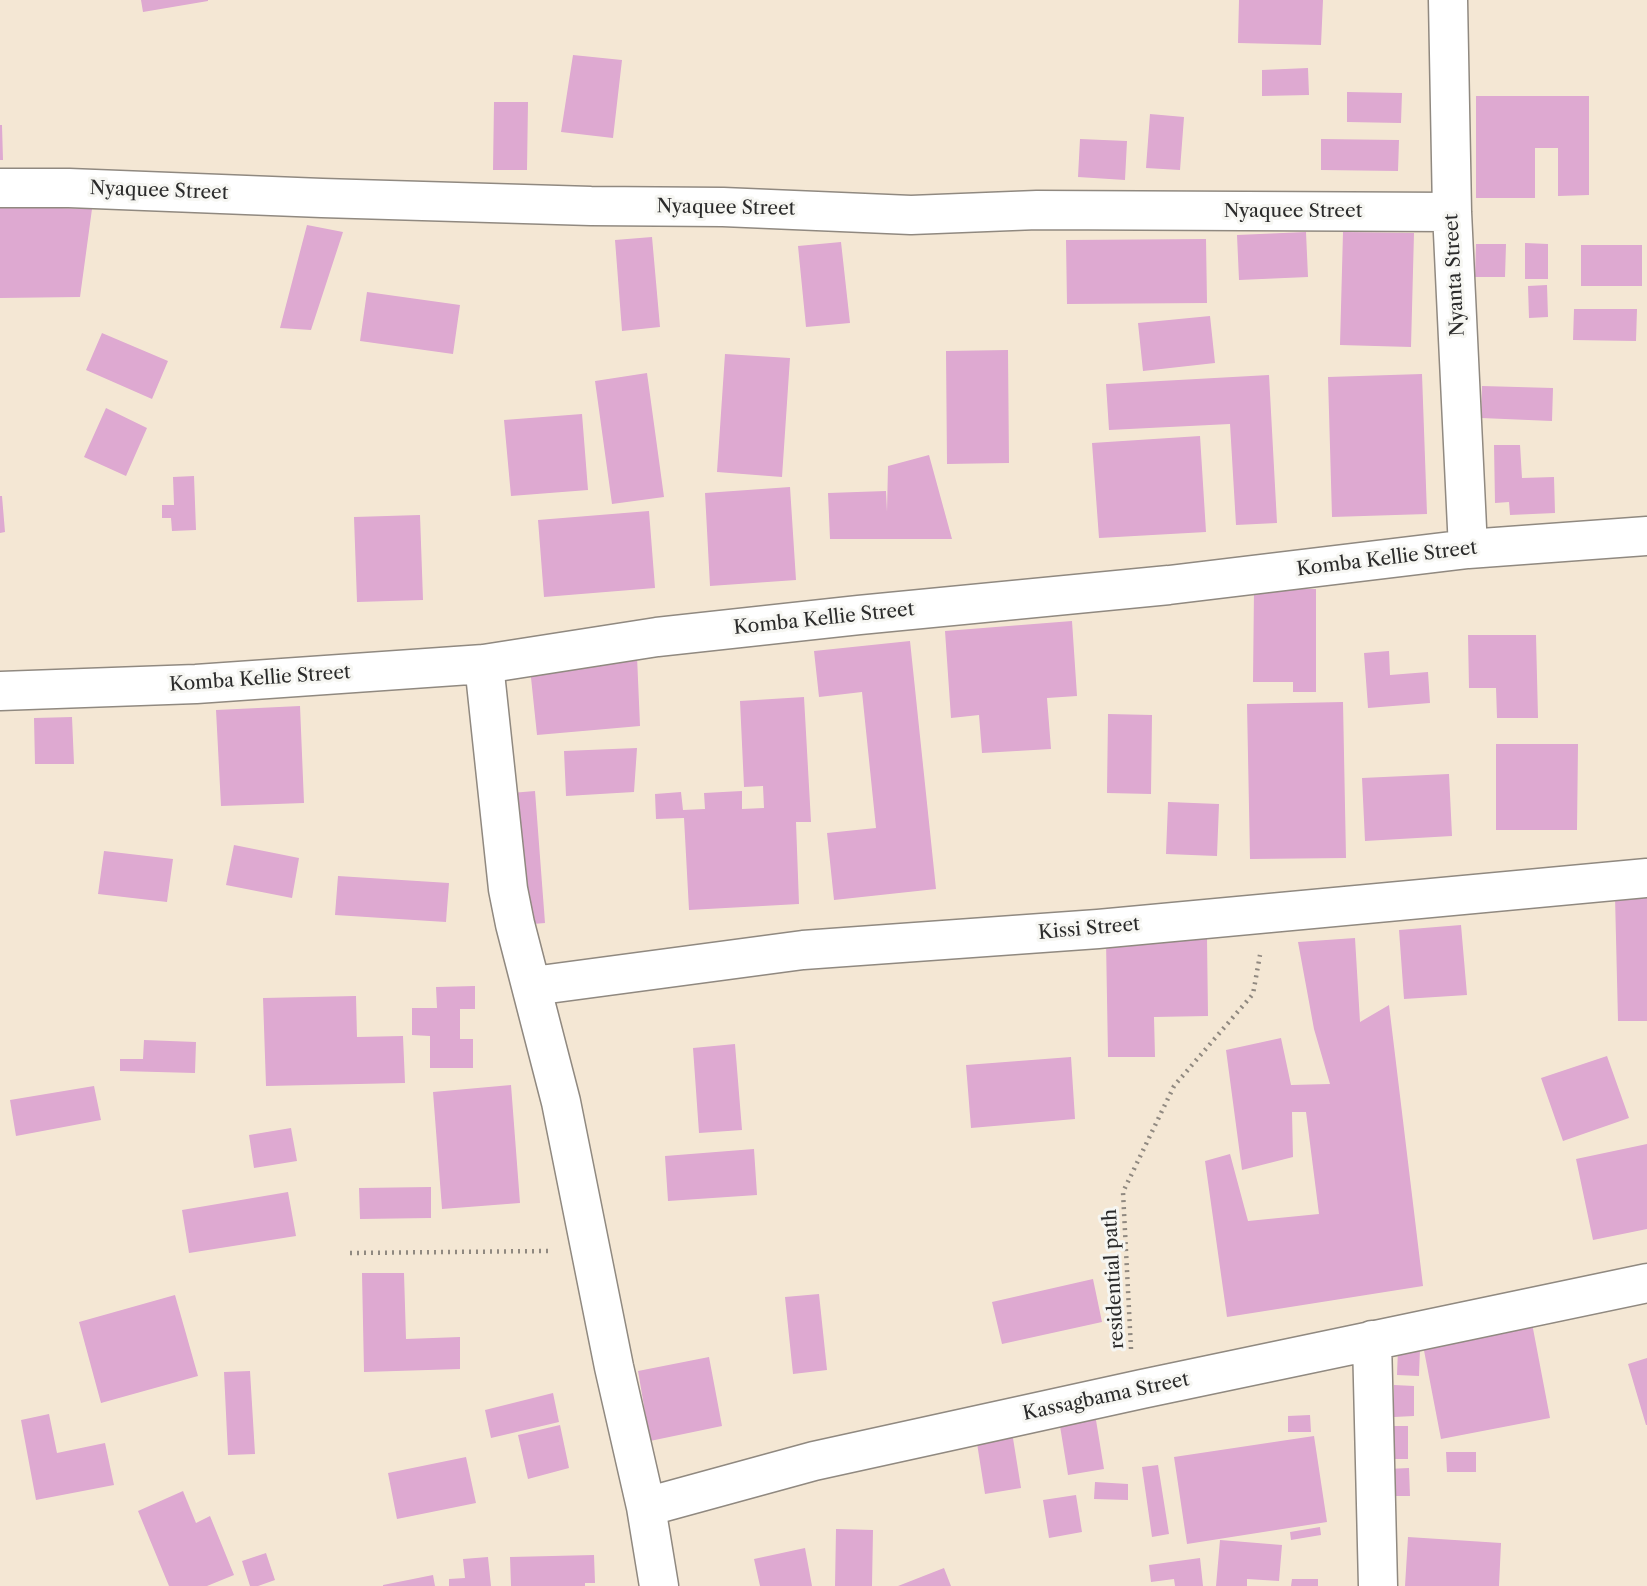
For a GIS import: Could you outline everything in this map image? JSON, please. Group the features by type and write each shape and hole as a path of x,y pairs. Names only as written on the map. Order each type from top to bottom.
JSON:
{"street":[{"name":"Nyanta Street","path":"1448,0 1452,212 1468,549"},
{"name":"Nyaquee Street","path":"0,188 69,187 335,198 723,207 911,215 1037,210 1452,212"},
{"name":"Komba Kellie Street","path":"0,691 196,684 484,664 671,635 1169,585 1468,549 1647,536"},
{"path":"484,664 508,890 561,1102 646,1507 659,1586"},
{"name":"Kissi Street","path":"533,986 803,950 1098,929 1647,878"},
{"name":"Kassagbama Street","path":"646,1507 814,1461 1647,1283"},
{"path":"1372,1340 1378,1586"}],"path":[{"name":"residential path","path":"1142,1389 1131,1355 1123,1192 1174,1086 1253,994 1268,913"},
{"path":"350,1253 590,1250"}],"building":[{"path":"141,0 208,0 208,1 143,12"},
{"path":"1239,0 1323,0 1321,45 1238,43"},
{"path":"573,55 622,60 613,138 561,132"},
{"path":"1308,68 1309,95 1262,96 1262,70"},
{"path":"1347,92 1402,93 1401,123 1347,122"},
{"path":"1476,96 1589,96 1589,195 1558,196 1558,148 1535,148 1535,198 1476,198"},
{"path":"494,102 528,102 527,170 493,170"},
{"path":"1150,114 1184,117 1180,170 1146,168"},
{"path":"2,125 3,160 0,160"},
{"path":"1080,139 1127,141 1125,180 1078,177"},
{"path":"1321,139 1399,140 1398,171 1321,170"},
{"path":"0,206 92,209 80,297 0,298"},
{"path":"307,225 343,232 311,330 280,328"},
{"path":"1306,232 1308,277 1239,280 1237,235"},
{"path":"1343,232 1414,233 1411,347 1340,345"},
{"path":"652,237 660,327 622,331 615,240"},
{"path":"1206,239 1207,303 1067,304 1066,240"},
{"path":"841,242 850,323 806,327 798,246"},
{"path":"1525,243 1548,244 1548,279 1525,279"},
{"path":"1476,244 1506,244 1505,277 1475,277"},
{"path":"1581,245 1642,245 1642,286 1581,286"},
{"path":"1547,285 1548,317 1529,318 1528,286"},
{"path":"367,292 460,305 453,354 360,341"},
{"path":"1574,309 1637,309 1636,341 1573,340"},
{"path":"1210,316 1215,363 1143,371 1138,323"},
{"path":"102,333 168,361 152,399 86,370"},
{"path":"1008,350 1009,463 947,464 946,351"},
{"path":"725,354 790,358 782,477 717,472"},
{"path":"647,373 664,497 612,504 595,381"},
{"path":"1422,374 1427,514 1332,517 1328,377"},
{"path":"1269,375 1277,523 1236,525 1230,424 1109,430 1106,384"},
{"path":"1482,386 1553,388 1552,421 1481,418"},
{"path":"106,408 147,428 126,476 84,457"},
{"path":"582,414 588,490 511,496 504,420"},
{"path":"1200,436 1206,532 1099,538 1092,443"},
{"path":"1494,445 1520,445 1522,478 1554,477 1555,513 1510,515 1509,502 1495,503"},
{"path":"929,455 952,539 830,539 828,493 886,491 887,512 888,466"},
{"path":"194,476 196,530 172,531 171,518 162,518 162,505 174,505 173,477"},
{"path":"790,487 796,580 710,586 705,493"},
{"path":"0,496 5,532 0,533"},
{"path":"649,511 655,588 544,597 538,520"},
{"path":"420,515 423,600 357,602 354,517"},
{"path":"1254,589 1316,589 1316,692 1293,692 1293,682 1253,682"},
{"path":"1072,621 1077,696 1047,698 1051,749 982,753 979,715 951,718 945,631"},
{"path":"1468,635 1536,635 1538,718 1497,718 1496,688 1469,688"},
{"path":"910,641 936,889 834,900 827,833 876,828 862,692 819,697 814,651"},
{"path":"1389,651 1390,675 1428,672 1430,703 1368,708 1364,653"},
{"path":"637,656 640,726 537,735 530,668"},
{"path":"804,697 811,822 796,822 799,904 689,910 684,818 656,819 655,794 681,792 683,810 705,809 704,793 742,791 742,809 764,808 763,786 744,787 740,701"},
{"path":"1343,702 1346,858 1250,859 1247,704"},
{"path":"300,706 304,803 221,806 216,710"},
{"path":"1108,714 1152,715 1151,794 1107,793"},
{"path":"72,717 74,764 35,764 34,718"},
{"path":"1496,744 1578,744 1577,830 1496,830"},
{"path":"637,748 634,792 566,796 564,751"},
{"path":"1449,774 1452,836 1365,841 1362,778"},
{"path":"535,791 545,923 521,925 511,793"},
{"path":"1168,802 1219,804 1217,856 1166,854"},
{"path":"234,845 299,858 292,898 226,885"},
{"path":"104,851 173,859 167,902 98,894"},
{"path":"338,876 449,883 446,922 335,915"},
{"path":"1647,894 1647,1021 1618,1021 1615,896"},
{"path":"1461,925 1467,995 1404,999 1399,930"},
{"path":"1207,938 1208,1016 1154,1017 1155,1057 1108,1057 1106,940"},
{"path":"1355,938 1360,1022 1389,1005 1423,1286 1227,1317 1205,1161 1230,1154 1248,1221 1319,1214 1306,1112 1292,1112 1293,1157 1242,1170 1226,1050 1281,1038 1291,1085 1330,1084 1314,1029 1298,942"},
{"path":"475,986 475,1009 460,1009 460,1039 473,1039 473,1068 430,1068 430,1036 412,1035 412,1008 437,1008 436,987"},
{"path":"356,996 357,1037 403,1036 405,1083 266,1086 263,998"},
{"path":"144,1040 196,1042 195,1073 120,1071 120,1059 143,1059"},
{"path":"735,1044 742,1130 699,1133 693,1048"},
{"path":"1607,1056 1629,1118 1563,1141 1541,1078"},
{"path":"1071,1057 1075,1119 971,1128 966,1065"},
{"path":"511,1085 520,1203 442,1209 433,1092"},
{"path":"94,1086 101,1120 16,1136 10,1100"},
{"path":"291,1128 297,1161 254,1168 249,1135"},
{"path":"1647,1144 1647,1229 1593,1240 1576,1159"},
{"path":"754,1149 757,1195 668,1201 665,1156"},
{"path":"431,1187 431,1218 360,1219 359,1188"},
{"path":"288,1192 296,1236 189,1253 182,1210"},
{"path":"362,1273 404,1273 406,1339 460,1337 460,1369 364,1372"},
{"path":"1093,1279 1102,1322 1002,1344 992,1302"},
{"path":"819,1294 827,1370 793,1374 785,1297"},
{"path":"175,1295 198,1376 101,1403 79,1322"},
{"path":"1531,1318 1550,1418 1441,1439 1422,1340"},
{"path":"1398,1349 1420,1349 1419,1376 1397,1375"},
{"path":"709,1357 722,1426 650,1441 638,1371"},
{"path":"1647,1358 1647,1425 1646,1425 1628,1364"},
{"path":"250,1371 255,1454 228,1455 224,1372"},
{"path":"1394,1385 1414,1386 1414,1416 1394,1417"},
{"path":"553,1393 559,1422 491,1438 485,1410"},
{"path":"49,1414 57,1453 105,1443 114,1485 36,1500 21,1420"},
{"path":"1095,1414 1104,1469 1068,1475 1059,1420"},
{"path":"1310,1415 1311,1432 1288,1432 1288,1416"},
{"path":"560,1425 569,1468 528,1479 518,1435"},
{"path":"1386,1426 1408,1426 1408,1459 1386,1459"},
{"path":"1012,1432 1021,1488 985,1494 976,1437"},
{"path":"1314,1436 1327,1522 1187,1544 1174,1457"},
{"path":"1446,1452 1476,1452 1476,1472 1447,1472"},
{"path":"466,1457 476,1503 397,1519 388,1473"},
{"path":"1158,1465 1169,1534 1152,1537 1142,1467"},
{"path":"1409,1468 1410,1496 1387,1496 1387,1469"},
{"path":"1095,1482 1128,1484 1128,1500 1094,1499"},
{"path":"183,1491 196,1523 210,1516 234,1575 207,1586 169,1586 138,1511"},
{"path":"1076,1495 1082,1532 1049,1538 1043,1500"},
{"path":"1320,1527 1321,1535 1291,1540 1290,1532"},
{"path":"836,1529 873,1530 872,1586 835,1586"},
{"path":"1408,1537 1501,1543 1499,1586 1405,1586"},
{"path":"1220,1540 1282,1545 1279,1581 1247,1579 1247,1586 1216,1586"},
{"path":"805,1548 812,1586 760,1586 754,1559"},
{"path":"266,1553 275,1580 250,1586 242,1561"},
{"path":"594,1555 595,1583 585,1583 585,1586 511,1586 510,1557"},
{"path":"488,1557 491,1586 449,1586 449,1579 465,1578 463,1559"},
{"path":"1200,1558 1203,1586 1175,1586 1174,1579 1151,1582 1149,1565"},
{"path":"944,1568 951,1586 898,1586"},
{"path":"433,1575 435,1586 383,1586 383,1585"},
{"path":"1292,1579 1318,1579 1318,1586 1291,1586"}]}
